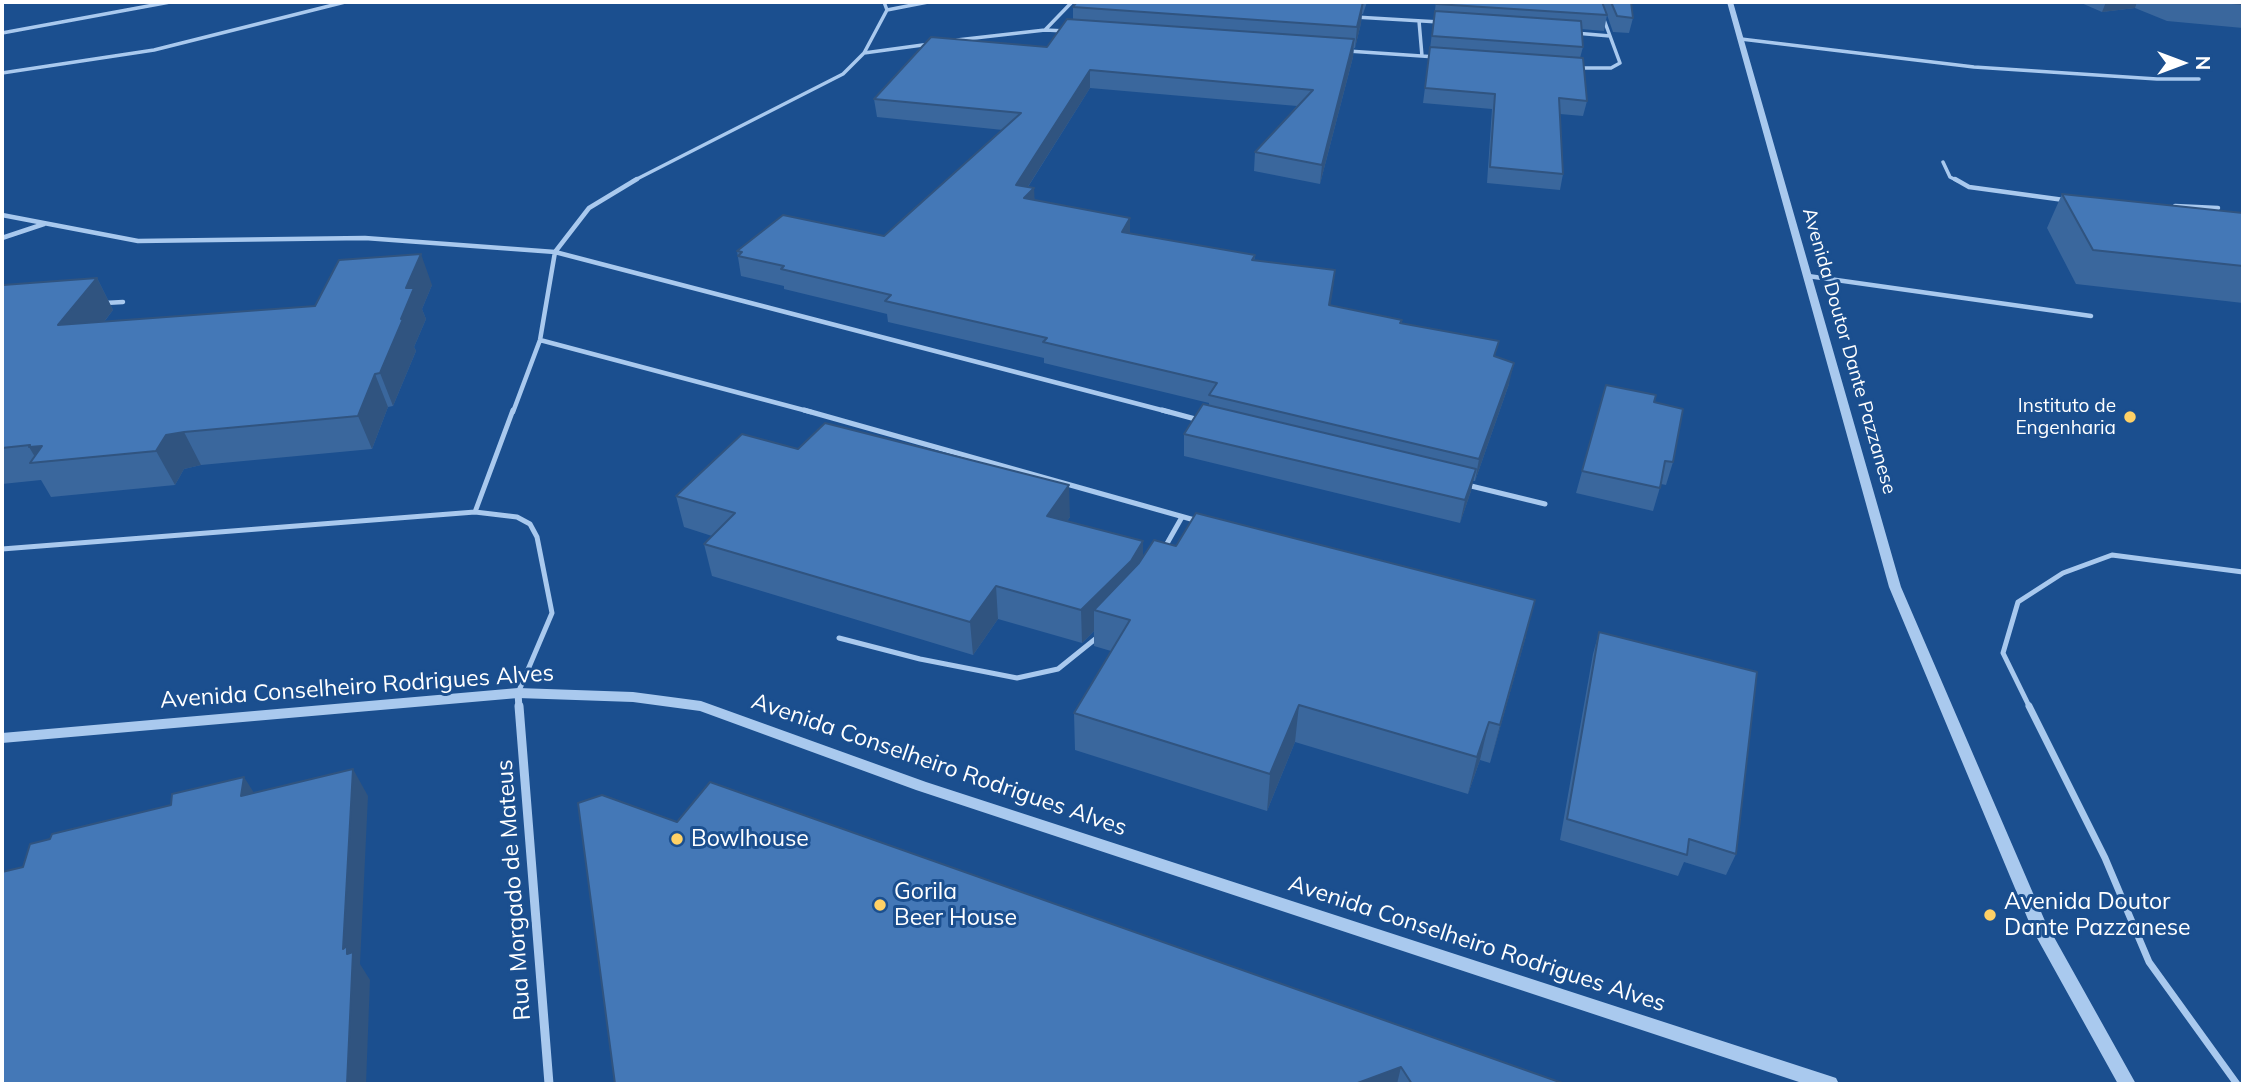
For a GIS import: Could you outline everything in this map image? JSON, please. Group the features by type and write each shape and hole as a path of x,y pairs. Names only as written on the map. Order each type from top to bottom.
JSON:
{"street":[{"name":"Avenida Doutor Dante Pazzanese","path":"1730,2 1895,587 2038,924 2127,1084"},
{"name":"Avenida Conselheiro Rodrigues Alves","path":"2,738 518,693 634,697 701,706 921,786 1830,1084"},
{"name":"Rua Morgado de Mateus","path":"518,693 549,1084"}],"lane":[{"path":"2,33 170,2"},
{"path":"2,73 154,50 345,2"},
{"path":"475,512 540,340 555,252 590,208 612,192 843,74 864,53 887,10 884,2"},
{"path":"887,10 928,2"},
{"path":"1045,30 1072,2"},
{"path":"1573,68 1611,68 1620,62 1602,14"},
{"path":"1350,16 1447,23"},
{"path":"1419,21 1422,56"},
{"path":"953,41 1045,30 1071,32"},
{"path":"1569,33 1610,36"},
{"path":"1741,39 1974,67 2157,79 2200,79"},
{"path":"864,53 940,43"},
{"path":"1340,50 1436,57"},
{"path":"1943,162 1950,177 1969,187 2069,200"},
{"path":"2163,206 2218,208"},
{"path":"2,215 138,241 392,239 555,252 1200,421"},
{"path":"2,237 47,223"},
{"path":"1808,276 2091,316"},
{"path":"96,304 123,302"},
{"path":"540,340 829,417 1207,524"},
{"path":"1466,484 1545,503"},
{"path":"2,549 475,512 517,517 530,524 537,537 552,613 518,693"},
{"path":"1159,556 1182,517"},
{"path":"2237,1084 2149,962 2105,858 2004,653 2018,602 2063,573 2112,555 2243,572"},
{"path":"839,638 920,659 1017,678 1058,669 1108,626"}],"building":[{"path":"1077,2 1363,2 1357,27 1073,7"},
{"path":"1602,2 1607,15 1436,4"},
{"path":"1611,2 1631,2 1633,18 1617,16"},
{"path":"1435,11 1581,21 1583,47 1432,36"},
{"path":"1067,19 1354,39 1322,165 1255,152 1313,90 1090,70 1016,185 1034,188 1024,198 1130,218 1122,232 1255,255 1252,260 1335,270 1329,305 1402,320 1400,323 1499,341 1494,356 1514,363 1479,459 1209,395 1217,383 1043,342 1047,338 885,301 891,295 738,256 742,252 737,251 783,215 884,236 1021,113 874,99 931,37 1047,47"},
{"path":"1430,47 1583,58 1587,101 1559,98 1563,174 1490,167 1495,94 1425,88"},
{"path":"2062,194 2243,213 2243,266 2093,250"},
{"path":"421,254 406,288 414,288 403,319 380,373 375,374 358,416 184,432 166,435 156,451 30,463 42,446 2,448 3,285 97,278 58,325 315,306 339,260"},
{"path":"1606,385 1656,395 1654,402 1683,409 1673,462 1665,461 1660,488 1582,471"},
{"path":"1203,404 1476,469 1465,500 1184,434"},
{"path":"825,423 1069,485 1047,516 1143,541 1131,561 1081,610 996,586 970,622 704,544 735,513 676,496 742,434 798,449"},
{"path":"1196,513 1535,600 1500,725 1489,722 1477,757 1299,705 1270,774 1074,713 1130,620 1094,610 1139,563 1154,540 1176,546"},
{"path":"1599,632 1757,672 1736,854 1689,839 1687,855 1567,819"},
{"path":"353,769 343,949 347,946 347,954 353,952 347,1084 2,1084 2,872 23,867 30,844 50,839 52,834 171,805 172,794 244,777 241,796"},
{"path":"710,782 1565,1084 1412,1084 1401,1067 1355,1084 615,1084 578,803 602,795 677,822"}],"place":[{"name":"Instituto de Engenharia","path":"2130,417"},
{"name":"Bowlhouse","path":"677,839"},
{"name":"Gorila Beer House","path":"880,905"},
{"name":"Avenida Doutor Dante Pazzanese","path":"1990,915"}]}
